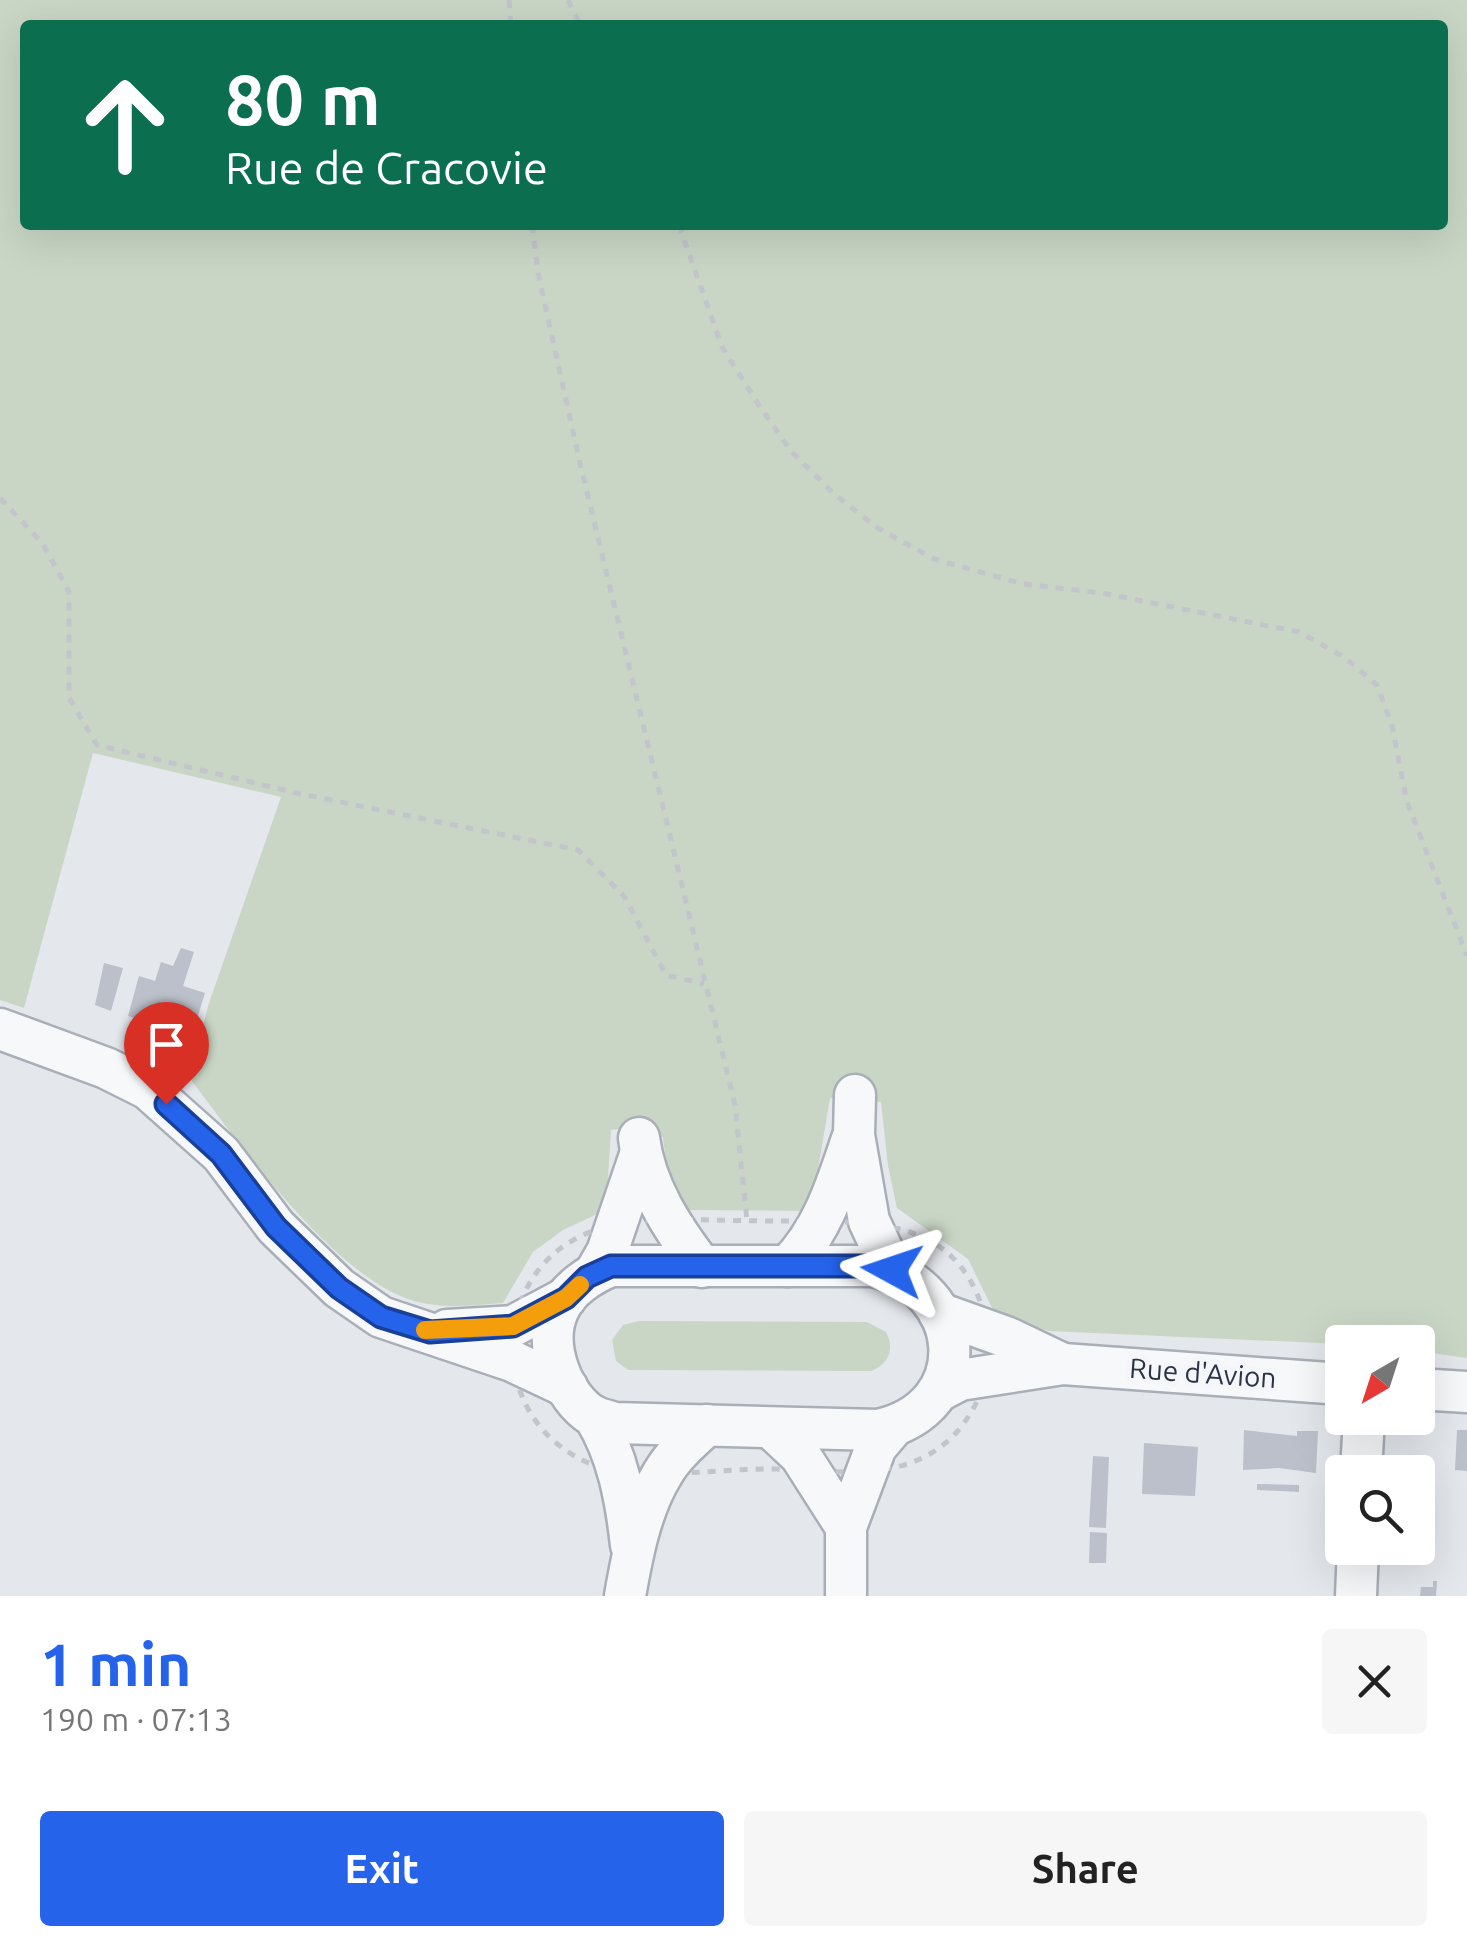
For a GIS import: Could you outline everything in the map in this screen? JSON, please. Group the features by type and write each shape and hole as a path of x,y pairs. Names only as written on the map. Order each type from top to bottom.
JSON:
{"street":[{"path":"0,1029 106,1068 148,1089 221,1154 276,1227 339,1288 381,1317 430,1332 513,1343 580,1402 616,1423 878,1430 893,1427 911,1417 939,1390 952,1354 950,1333 931,1299 892,1270 872,1266 611,1266 580,1286 513,1343"},
{"path":"855,1094 854,1136 870,1221 892,1270"},
{"path":"788,1266 806,1248 822,1222 854,1136"},
{"path":"628,1577 627,1510 610,1443 556,1364 554,1346 557,1312 607,1252 640,1145 654,1191 702,1267"},
{"name":"Rue d'Avion","path":"940,1312 1063,1364"},
{"name":"Rue d'Avion","path":"939,1390 960,1380 1063,1364 1325,1383"},
{"path":"1435,1390 1467,1392"},
{"path":"628,1577 663,1472 707,1426"},
{"path":"846,1596 846,1527 876,1447 893,1427"},
{"path":"771,1428 800,1455 846,1527"},
{"path":"1356,1596 1357,1565"}],"path":[{"path":"533,230 538,273 578,459 735,1105 747,1220 614,1223 580,1236 543,1264 529,1283 513,1343 521,1395 546,1434 584,1461 618,1472 866,1472"},
{"path":"681,230 722,346 760,407 791,451 876,527 934,559 1024,584 1138,600 1300,632 1344,657 1377,685 1392,726 1407,802 1467,956"},
{"path":"0,498 42,544 69,592 69,698 96,744 301,794 578,850 624,896 666,975 704,984"}],"green space":[{"path":"0,0 1467,0 1467,1358 1435,1353 1435,1325 1325,1325 1325,1343 1049,1331 998,1320 968,1259 897,1208 881,1102 830,1098 811,1211 689,1210 670,1176 663,1137 635,1127 611,1130 606,1210 563,1230 533,1252 503,1303 439,1305 387,1290 355,1268 292,1207 189,1077 209,1003 281,797 93,753 24,1008 0,1000"},
{"path":"639,1321 867,1322 886,1332 890,1350 886,1360 871,1371 628,1370 616,1361 612,1340 623,1325"}],"building":[{"path":"181,948 194,952 183,986 205,993 192,1035 128,1016 139,976 155,981 161,962 173,966"},
{"path":"104,963 123,968 111,1011 95,1005"},
{"path":"1244,1430 1297,1436 1297,1431 1318,1431 1316,1473 1279,1468 1243,1470"},
{"path":"1457,1430 1467,1430 1467,1471 1455,1470"},
{"path":"1144,1443 1198,1447 1195,1496 1142,1494"},
{"path":"1093,1456 1109,1457 1106,1528 1089,1527"},
{"path":"1257,1484 1299,1485 1299,1492 1257,1490"},
{"path":"1090,1532 1107,1533 1106,1563 1089,1563"},
{"path":"1433,1581 1437,1581 1436,1596 1420,1596 1421,1587 1433,1587"}],"slow traffic":[{"path":"425,1330 513,1326 539,1315 580,1285"}],"route":[{"path":"166,1104 221,1154 276,1227 339,1288 381,1317 430,1332 513,1326 539,1315 566,1298 594,1272 611,1266 872,1266 892,1270"}]}
